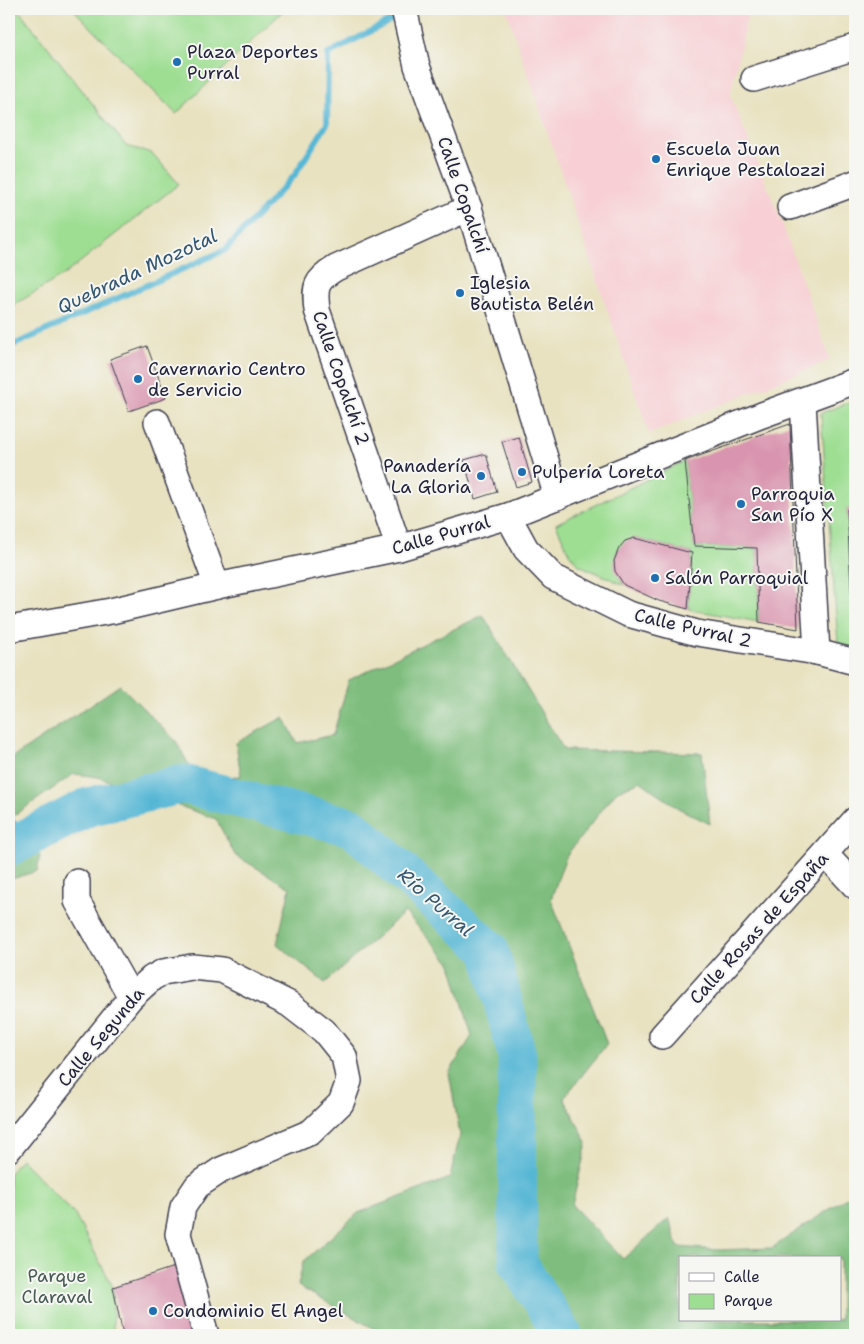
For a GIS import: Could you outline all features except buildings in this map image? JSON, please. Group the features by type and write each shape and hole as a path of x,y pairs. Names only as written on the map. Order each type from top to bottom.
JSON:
{"street":[{"name":"Calle Copalchí","path":"404,9 417,66 469,208 557,497"},
{"path":"754,79 855,47"},
{"path":"790,207 855,183"},
{"name":"Calle Copalchí 2","path":"399,548 317,310 314,291 322,277 336,268 469,208"},
{"name":"Calle Purral","path":"9,629 111,611 217,586 399,548 508,516 762,415 803,402 855,381"},
{"path":"803,402 816,652"},
{"path":"157,422 217,586"},
{"name":"Calle Purral 2","path":"508,516 526,549 553,577 628,614 697,633 816,652 855,662"},
{"name":"Calle Rosas de España","path":"662,1036 826,855 855,820"},
{"path":"826,855 855,886"},
{"path":"77,882 77,901 131,997"},
{"name":"Calle Segunda","path":"13,1134 131,997 152,978 163,972 192,967 222,970 289,1004 324,1032 344,1056 349,1080 341,1103 311,1132 221,1170 197,1186 183,1207 178,1234 206,1335"}],"shaded area":[{"name":"Escuela Juan Enrique Pestalozzi","path":"506,9 749,9 730,95 782,223 830,360 649,434"}],"green space":[{"path":"9,9 18,9 126,146 152,153 179,184 65,274 9,308"},
{"name":"Plaza Deportes Purral","path":"73,9 285,9 176,114"},
{"path":"855,400 855,509 847,509 855,648 838,643 821,413"},
{"path":"685,461 694,546 757,548 759,622 688,609 692,553 634,538 620,547 615,558 617,571 624,585 579,565 569,553 556,524"},
{"path":"483,615 564,750 702,753 710,824 678,808 640,781 616,792 566,856 551,899 607,1044 564,1098 587,1143 572,1205 623,1259 669,1218 678,1247 718,1250 772,1248 855,1192 855,1335 385,1335 298,1286 303,1262 358,1213 450,1178 460,1135 449,1073 472,1036 451,964 405,912 325,983 277,944 290,888 235,855 216,819 98,777 74,774 12,817 40,856 37,871 9,880 9,760 120,685 176,741 196,778 241,776 236,743 284,717 297,743 333,735 349,680"},
{"name":"Parque Claraval","path":"21,1159 75,1215 113,1287 113,1335 9,1335 9,1174"}],"waterway":[{"name":"Quebrada Mozotal","path":"9,347 225,250 294,176 327,124 328,54 401,15"},
{"name":"Río Purral","path":"9,847 88,807 183,784 352,827 489,949 517,1055 518,1263 563,1335"}],"place":[{"name":"Plaza Deportes Purral","path":"177,62"},
{"name":"Escuela Juan Enrique Pestalozzi","path":"656,159"},
{"name":"Iglesia Bautista Belén","path":"460,293"},
{"name":"Cavernario Centro de Servicio","path":"138,379"},
{"name":"Pulpería Loreta","path":"522,472"},
{"name":"Panadería La Gloria","path":"481,476"},
{"name":"Parroquia San Pío X","path":"741,504"},
{"name":"Salón Parroquial","path":"655,578"},
{"name":"Condominio El Angel","path":"153,1311"}]}
